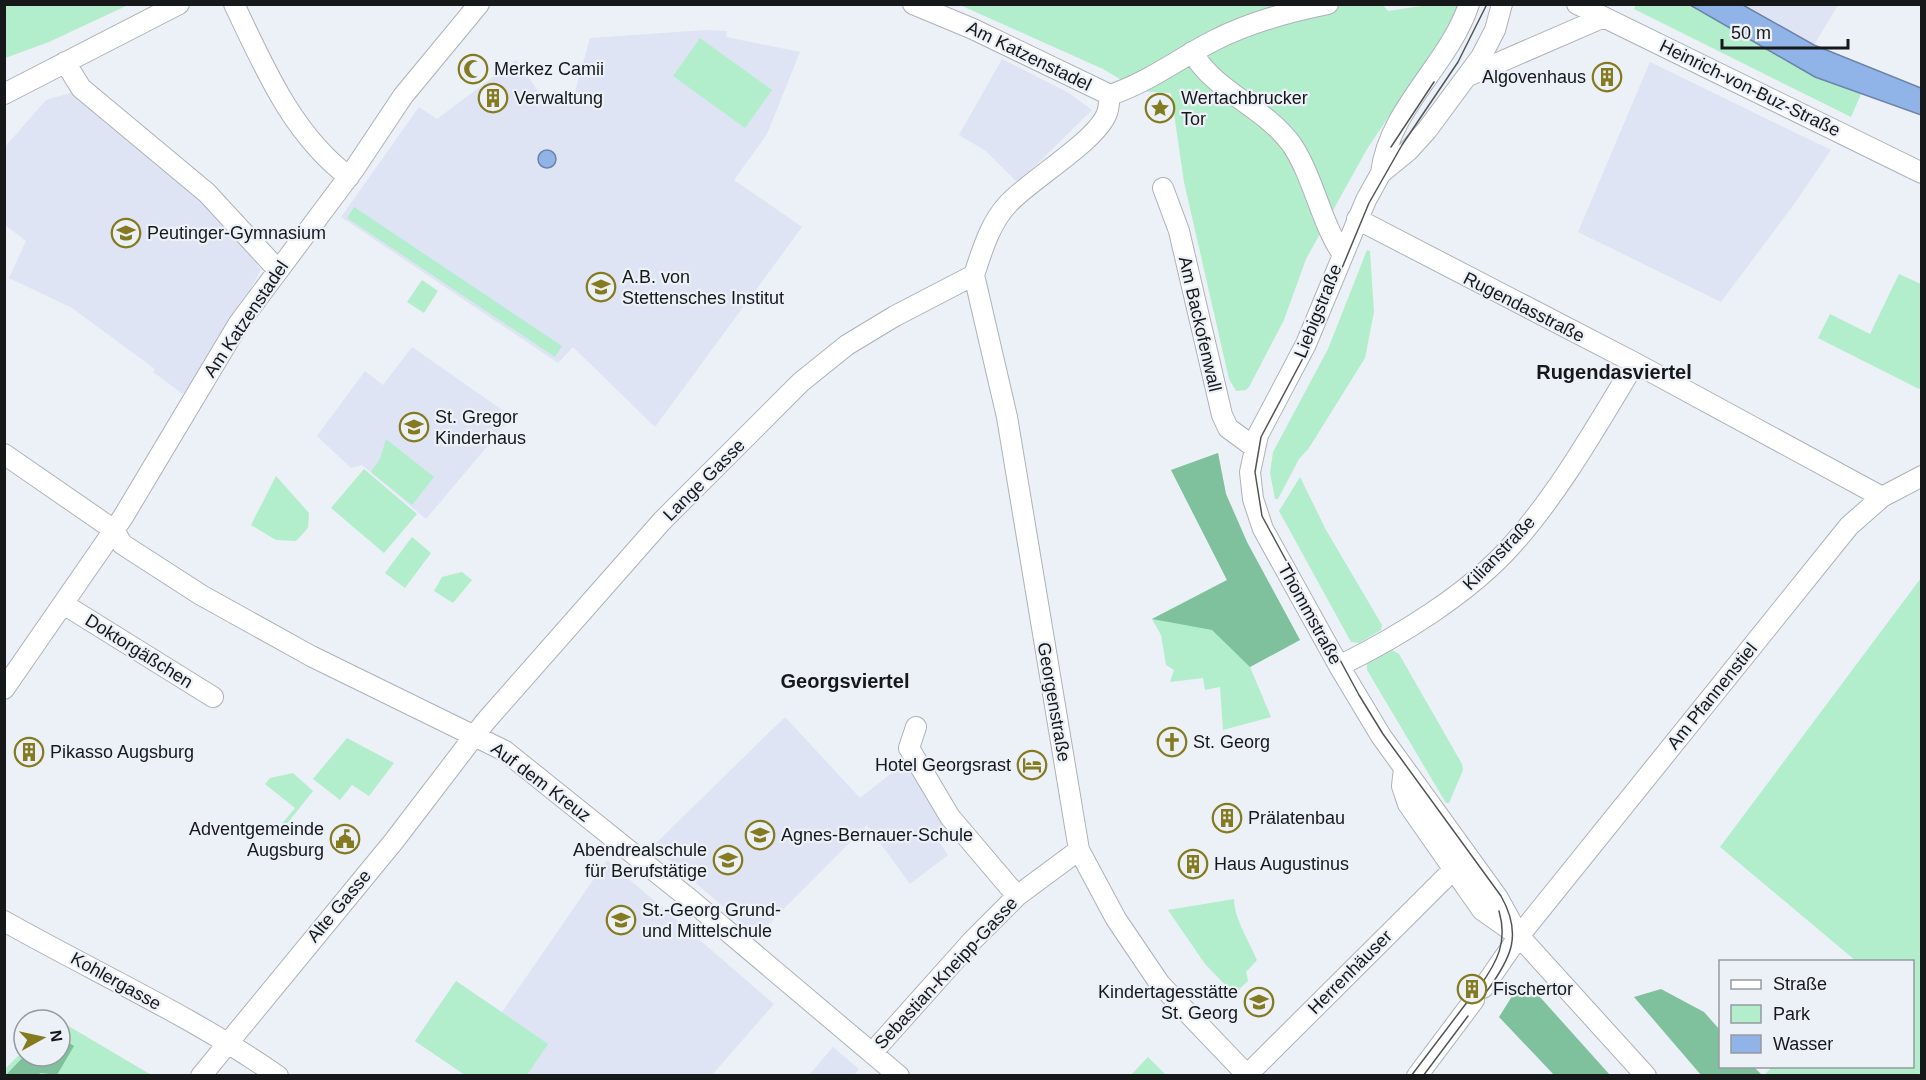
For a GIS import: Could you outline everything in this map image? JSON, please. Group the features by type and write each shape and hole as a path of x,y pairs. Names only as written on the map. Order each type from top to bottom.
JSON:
{"street":[{"path":"4,94 179,4"},
{"path":"234,4 297,125 328,161 349,177"},
{"name":"Am Katzenstadel","path":"4,689 65,605 114,530 222,348 349,177 403,96 479,4"},
{"name":"Am Katzenstadel","path":"913,4 973,29 1110,95"},
{"path":"974,275 987,239 1006,206 1045,171 1092,135 1106,115 1110,95 1134,88 1192,52 1252,23 1328,4"},
{"name":"Liebigstraße","path":"1254,447 1263,423 1314,328 1342,253 1381,173 1383,161 1408,105 1459,27 1469,4"},
{"name":"Liebigstraße","path":"1381,173 1421,137 1468,76 1492,37 1502,4"},
{"name":"Heinrich-von-Buz-Straße","path":"1577,4 1922,173"},
{"path":"1468,76 1604,17"},
{"path":"1192,52 1202,69 1277,126 1293,147 1342,253"},
{"path":"64,62 81,88 207,193 278,270"},
{"name":"Am Backofenwall","path":"1163,188 1179,231 1222,415 1228,428 1254,447"},
{"name":"Rugendasstraße","path":"1357,219 1635,363 1882,497"},
{"name":"Lange Gasse","path":"475,735 662,521 801,382 855,339 974,275"},
{"name":"Georgenstraße","path":"974,275 1007,417 1079,850 1116,918 1160,984 1248,1075"},
{"name":"Kilianstraße","path":"1339,666 1461,593 1512,545 1551,498 1635,363"},
{"name":"Thommstraße","path":"1254,447 1251,486 1258,517 1380,736 1498,898 1519,936"},
{"name":"Auf dem Kreuz","path":"4,454 114,530 122,544 201,595 311,656 505,751 610,834 899,1076"},
{"name":"Am Pfannenstiel","path":"1417,1076 1519,936 1849,526 1882,497 1922,476"},
{"name":"Doktorgäßchen","path":"65,605 213,697"},
{"path":"916,728 909,748 950,817 1017,896"},
{"name":"Alte Gasse","path":"201,1076 394,841 475,735"},
{"name":"Thommstraße","path":"1404,769 1403,794 1453,870 1482,909 1519,936 1646,1076"},
{"name":"Sebastian-Kneipp-Gasse","path":"872,1053 973,940 1017,896 1079,850"},
{"name":"Herrenhäuser","path":"1248,1075 1453,870"},
{"name":"Kohlergasse","path":"4,921 92,966 227,1042 278,1076"}],"shaded area":[{"path":"1745,5 1838,5 1814,45"},
{"name":"A.B. von Stettensches Institut","path":"706,30 727,31 726,37 800,52 767,134 734,180 802,227 655,427 573,347 558,363 341,217 419,107 437,119 516,60 549,106 571,106 590,38"},
{"path":"1002,59 1069,93 1092,110 1018,183 986,151 959,135"},
{"path":"1650,62 1831,150 1792,207 1721,302 1578,232"},
{"name":"Peutinger-Gymnasium","path":"74,88 190,186 260,259 257,266 261,269 243,304 183,394 153,372 155,369 72,308 9,278 26,241 5,225 4,148 46,100 70,93"},
{"name":"St. Gregor Kinderhaus","path":"412,347 512,417 426,519 362,465 351,468 317,436 365,371 383,385"},
{"name":"Agnes-Bernauer-Schule","path":"785,717 860,798 907,761 946,825 934,834 948,855 910,884 867,825 757,936 653,846"},
{"name":"St.-Georg Grund- und Mittelschule","path":"607,860 774,1004 712,1075 465,1075 415,1041 456,981 502,1012"},
{"path":"833,1047 859,1069 854,1075 809,1075"}],"green space":[{"path":"1382,4 1388,11 1428,5 1459,5 1438,43 1367,149 1306,259 1284,320 1249,387 1246,390 1236,391 1229,379 1184,182 1171,93 1140,91 1103,69 960,5"},
{"path":"4,5 128,5 49,42 5,58"},
{"path":"1636,5 1690,5 1815,77 1861,94 1851,117 1634,9"},
{"path":"700,38 772,90 745,128 673,76"},
{"path":"354,207 562,346 555,357 347,218"},
{"path":"1367,250 1370,251 1374,312 1365,358 1309,448 1299,459 1278,499 1275,499 1270,473 1273,452 1328,349"},
{"path":"1899,274 1921,284 1922,387 1919,389 1818,338 1830,314 1870,334"},
{"path":"422,280 438,291 424,313 407,302"},
{"path":"386,439 434,477 412,505 371,472 380,459"},
{"path":"1218,453 1226,494 1247,542 1300,640 1250,667 1271,717 1223,730 1220,687 1205,690 1203,678 1170,682 1174,670 1166,665 1161,635 1152,619 1227,580 1171,470"},
{"path":"1218,453 1226,494 1247,542 1300,640 1250,667 1212,630 1152,619 1227,580 1171,470"},
{"path":"364,469 417,514 384,553 331,508"},
{"path":"276,476 309,513 308,528 296,541 276,540 251,525"},
{"path":"1300,477 1326,530 1382,625 1381,630 1359,643 1351,642 1279,511"},
{"path":"412,537 431,553 405,588 385,573"},
{"path":"462,572 472,580 453,603 434,591 442,577"},
{"path":"1921,578 1922,1071 1918,1075 1764,1075 1771,1068 1914,1068 1914,960 1855,960 1720,847"},
{"path":"1392,650 1399,654 1462,764 1463,770 1449,803 1446,803 1367,670 1367,663"},
{"path":"347,738 394,763 369,796 352,785 340,800 313,779"},
{"path":"293,773 313,791 278,835 275,832 295,808 265,784 270,778"},
{"path":"1234,899 1239,922 1257,960 1246,972 1248,981 1234,994 1205,964 1168,910"},
{"path":"456,981 548,1044 527,1075 465,1075 415,1041"},
{"path":"1519,985 1531,987 1610,1075 1554,1075 1499,1017"},
{"path":"1661,989 1704,1012 1719,1029 1719,1068 1755,1068 1762,1075 1701,1075 1634,997"},
{"path":"72,1028 152,1075 5,1076 4,1070 12,1062 12,1068 72,1068"},
{"path":"1148,1057 1166,1075 1131,1075"},
{"path":"13,1068 61,1068 57,1075 41,1073 6,1075"}],"water":[{"path":"1690,5 1743,5 1814,45 1921,88 1921,115 1815,77"},
{"path":"547,150 553,153 556,159 553,165 547,168 541,165 538,159 541,153"}],"tram line":[{"path":"1487,4 1458,62 1402,145 1369,203 1310,345 1261,437 1255,472 1262,516 1359,695 1383,734 1501,896 1508,910 1513,934 1511,946 1508,957 1487,991"},
{"path":"1391,147 1434,82"},
{"path":"1480,986 1499,951 1502,932 1499,911"},
{"path":"1411,1076 1471,997"},
{"path":"1423,1076 1468,1016"}],"place":[{"name":"Merkez Camii","path":"473,69"},
{"name":"Algovenhaus","path":"1607,77"},
{"name":"Verwaltung","path":"493,98"},
{"name":"Wertachbrucker Tor","path":"1160,108"},
{"name":"Peutinger-Gymnasium","path":"126,233"},
{"name":"A.B. von Stettensches Institut","path":"601,287"},
{"name":"St. Gregor Kinderhaus","path":"414,427"},
{"name":"St. Georg","path":"1172,742"},
{"name":"Pikasso Augsburg","path":"29,752"},
{"name":"Hotel Georgsrast","path":"1032,765"},
{"name":"Prälatenbau","path":"1227,818"},
{"name":"Agnes-Bernauer-Schule","path":"760,835"},
{"name":"Adventgemeinde Augsburg","path":"345,839"},
{"name":"Abendrealschule für Berufstätige","path":"728,860"},
{"name":"Haus Augustinus","path":"1193,864"},
{"name":"St.-Georg Grund- und Mittelschule","path":"621,920"},
{"name":"Fischertor","path":"1472,989"},
{"name":"Kindertagesstätte St. Georg","path":"1259,1002"}],"district":[{"name":"Rugendasviertel","path":"1614,372"},
{"name":"Georgsviertel","path":"845,681"}]}
